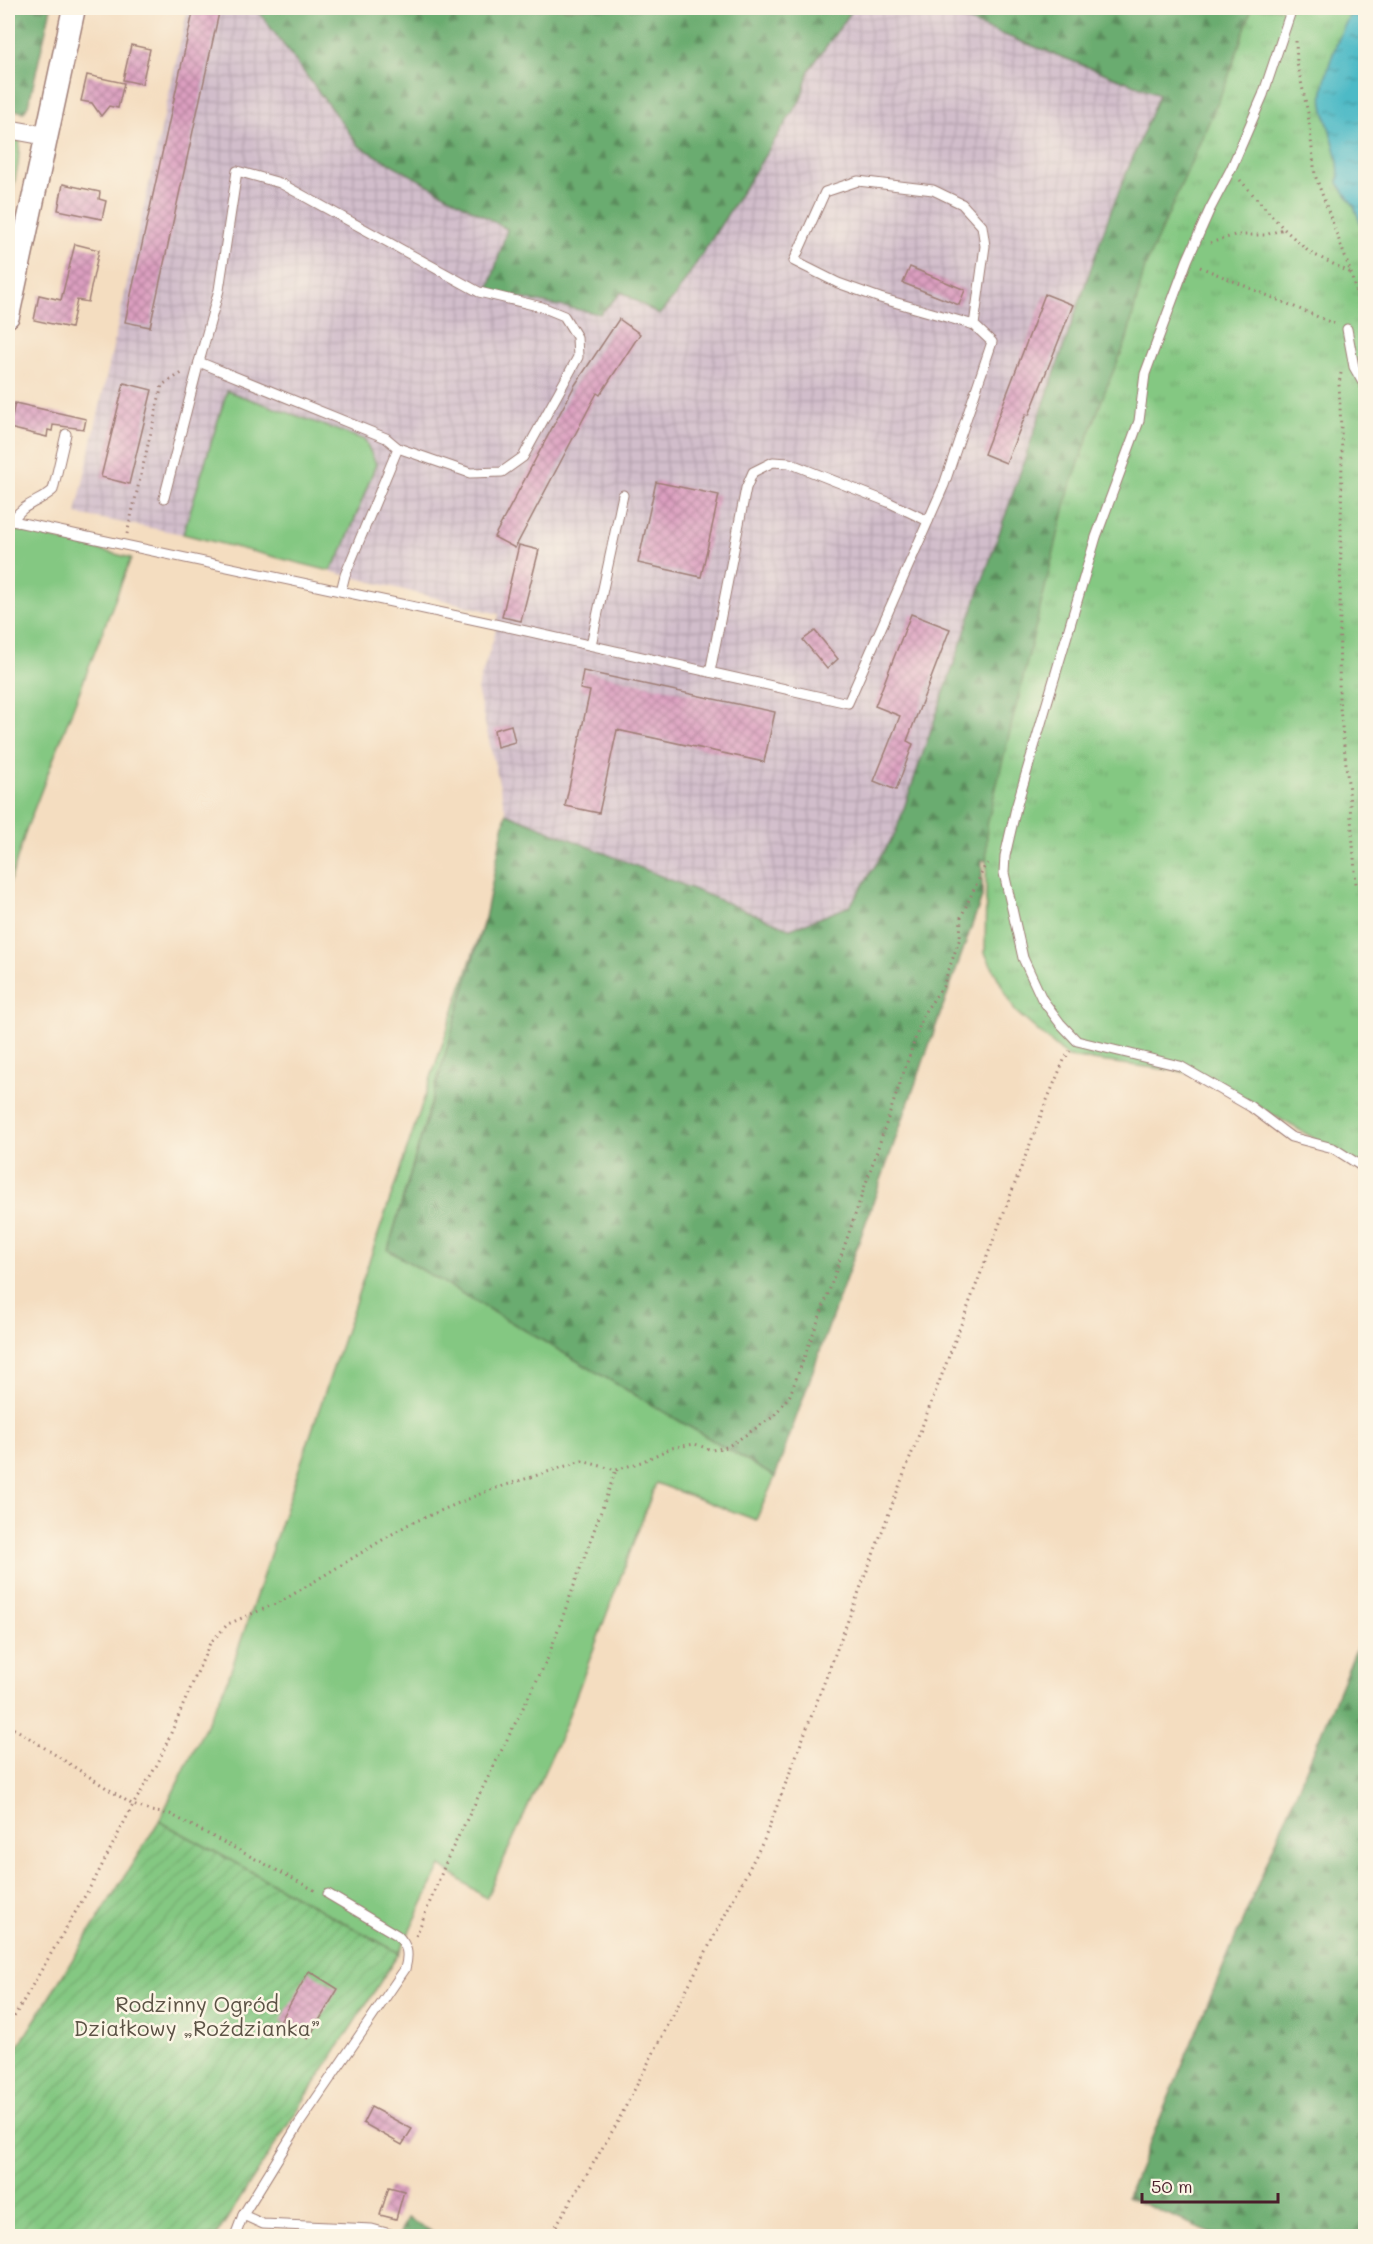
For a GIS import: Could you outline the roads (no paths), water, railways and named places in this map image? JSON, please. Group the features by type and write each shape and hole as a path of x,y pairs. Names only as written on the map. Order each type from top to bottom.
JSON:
{"street":[{"path":"8,316 75,8"},
{"path":"8,129 46,136"}],"lane":[{"path":"1292,8 1263,95 1187,261 1145,374 1139,421 1096,537 1016,808 1005,856 1004,873 1023,958 1042,999 1077,1041 1180,1066 1251,1107 1291,1137 1333,1148 1365,1169"},
{"path":"164,498 199,363 219,290 237,171 280,183 479,292 542,307 564,316 577,337 579,357 523,457 502,472 470,473 398,448 386,438 199,363"},
{"path":"66,434 53,490 48,495 18,510 10,520 591,645 848,703 944,485 992,342 974,325 880,298 838,283 794,261 825,192 858,181 933,190 962,204 982,226 985,246 974,325"},
{"path":"1347,329 1354,367 1365,388"},
{"path":"341,591 345,575 398,448"},
{"path":"710,672 746,488 753,472 773,462 789,463 888,502 928,521"},
{"path":"591,645 623,495"},
{"path":"235,2236 243,2215 299,2124 405,1969 408,1956 405,1943 397,1935 328,1894"},
{"path":"243,2215 263,2224 372,2229 398,2236"}],"water":[{"path":"1354,8 1366,8 1365,236 1354,206 1338,183 1338,163 1323,105 1324,83 1328,69"}],"park label":[{"name":"Rodzinny Ogród Działkowy „Roździanka”","path":"197,2015"}]}
